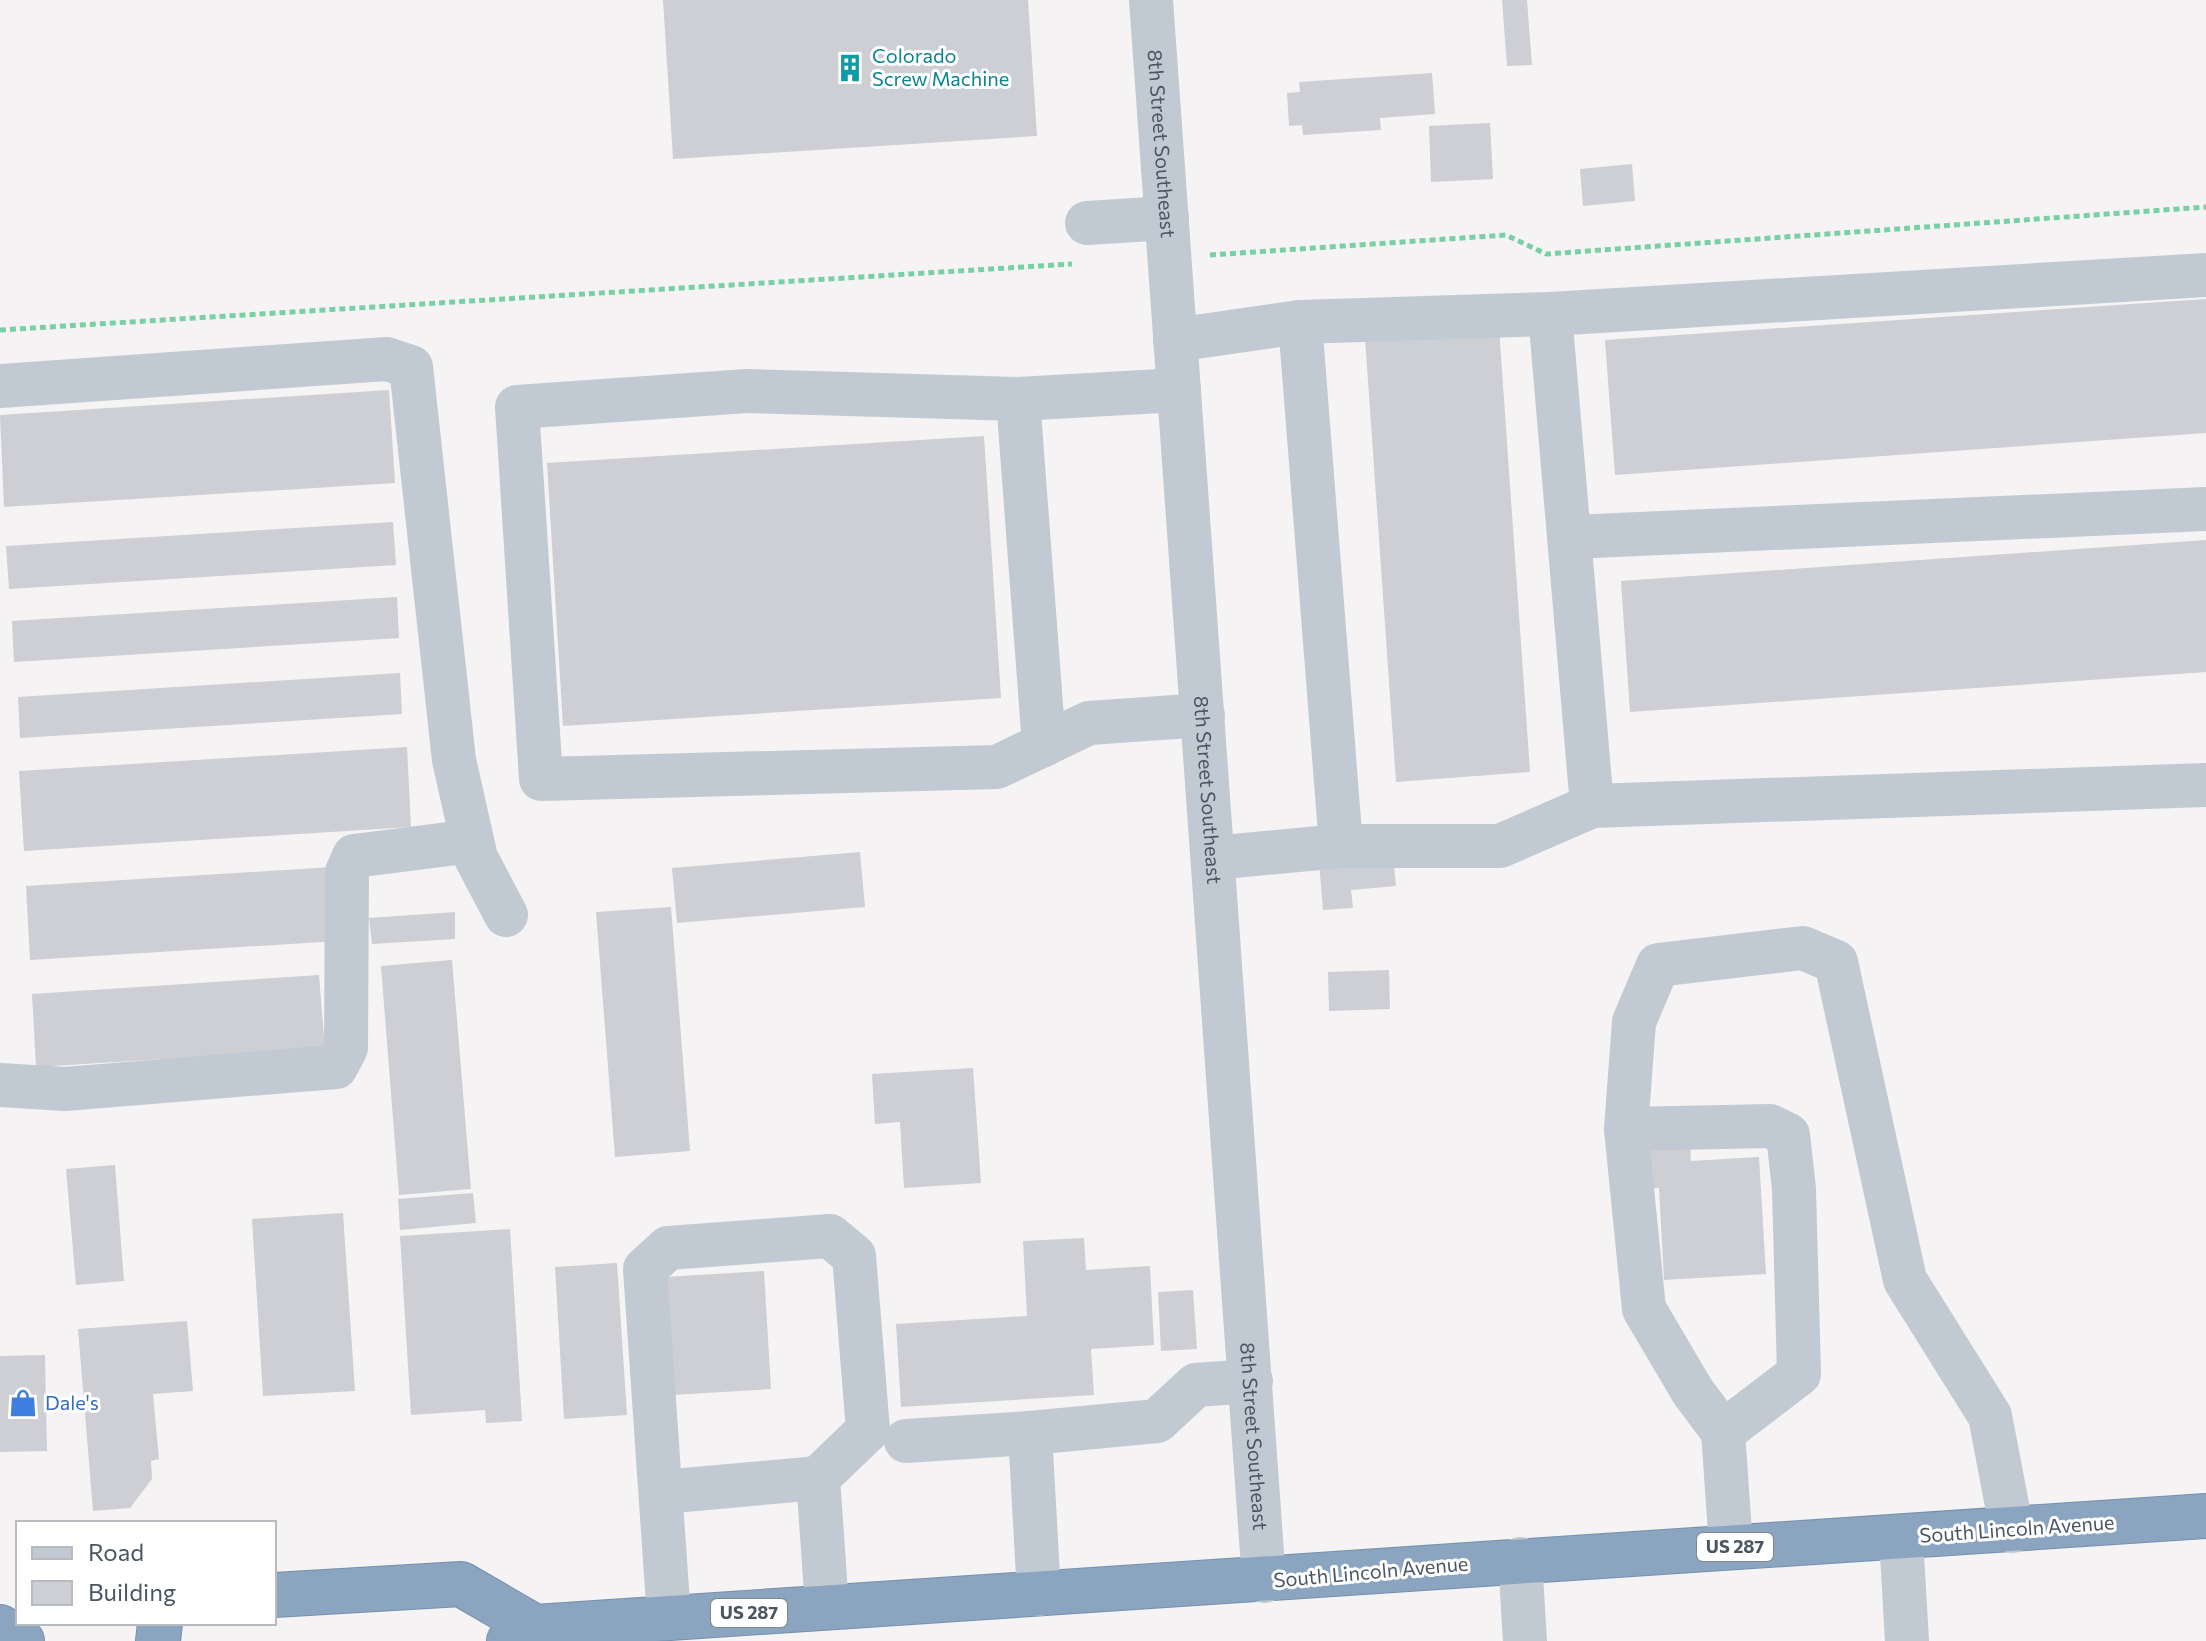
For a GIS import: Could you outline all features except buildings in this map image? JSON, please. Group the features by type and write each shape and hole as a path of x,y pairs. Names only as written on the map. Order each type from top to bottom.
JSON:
{"highway":[{"name":"South Lincoln Avenue","path":"276,1595 461,1584 522,1634 669,1618 1264,1581 1520,1559 2012,1531 2206,1516"},
{"path":"0,1627 22,1641"}],"street":[{"name":"8th Street Southeast","path":"1151,0 1264,1581"},
{"path":"1087,223 1167,218"},
{"path":"1175,340 1300,322 1550,314 2206,275"},
{"path":"1550,314 1592,806"},
{"path":"1300,322 1341,846"},
{"path":"0,386 387,359 411,367 454,760 476,858 506,915"},
{"path":"1179,390 1018,399 747,391 517,407 541,779 997,767 1089,723 1203,715"},
{"path":"1018,399 1044,745"},
{"path":"1571,537 2206,509"},
{"path":"1213,858 1341,846 1500,846 1592,806 2206,785"},
{"path":"0,1085 65,1089 336,1067 346,1048 347,872 354,856 472,841"},
{"path":"1731,1547 1723,1432 1693,1392 1644,1309 1626,1129 1634,1022 1658,965 1803,948 1836,962 1905,1280 1990,1416 2012,1531"},
{"path":"1626,1129 1770,1126 1788,1135 1794,1189 1799,1374 1723,1432"},
{"path":"662,1492 818,1478 868,1430 854,1256 830,1236 668,1248 645,1269 669,1618"},
{"path":"906,1441 1157,1421 1196,1385 1251,1381"},
{"path":"1030,1433 1039,1594"},
{"path":"818,1478 827,1607"},
{"path":"1901,1537 1907,1641"},
{"path":"1520,1559 1525,1641"}],"place":[{"name":"Colorado Screw Machine","path":"850,68"},
{"name":"Dale's","path":"23,1403"}]}
